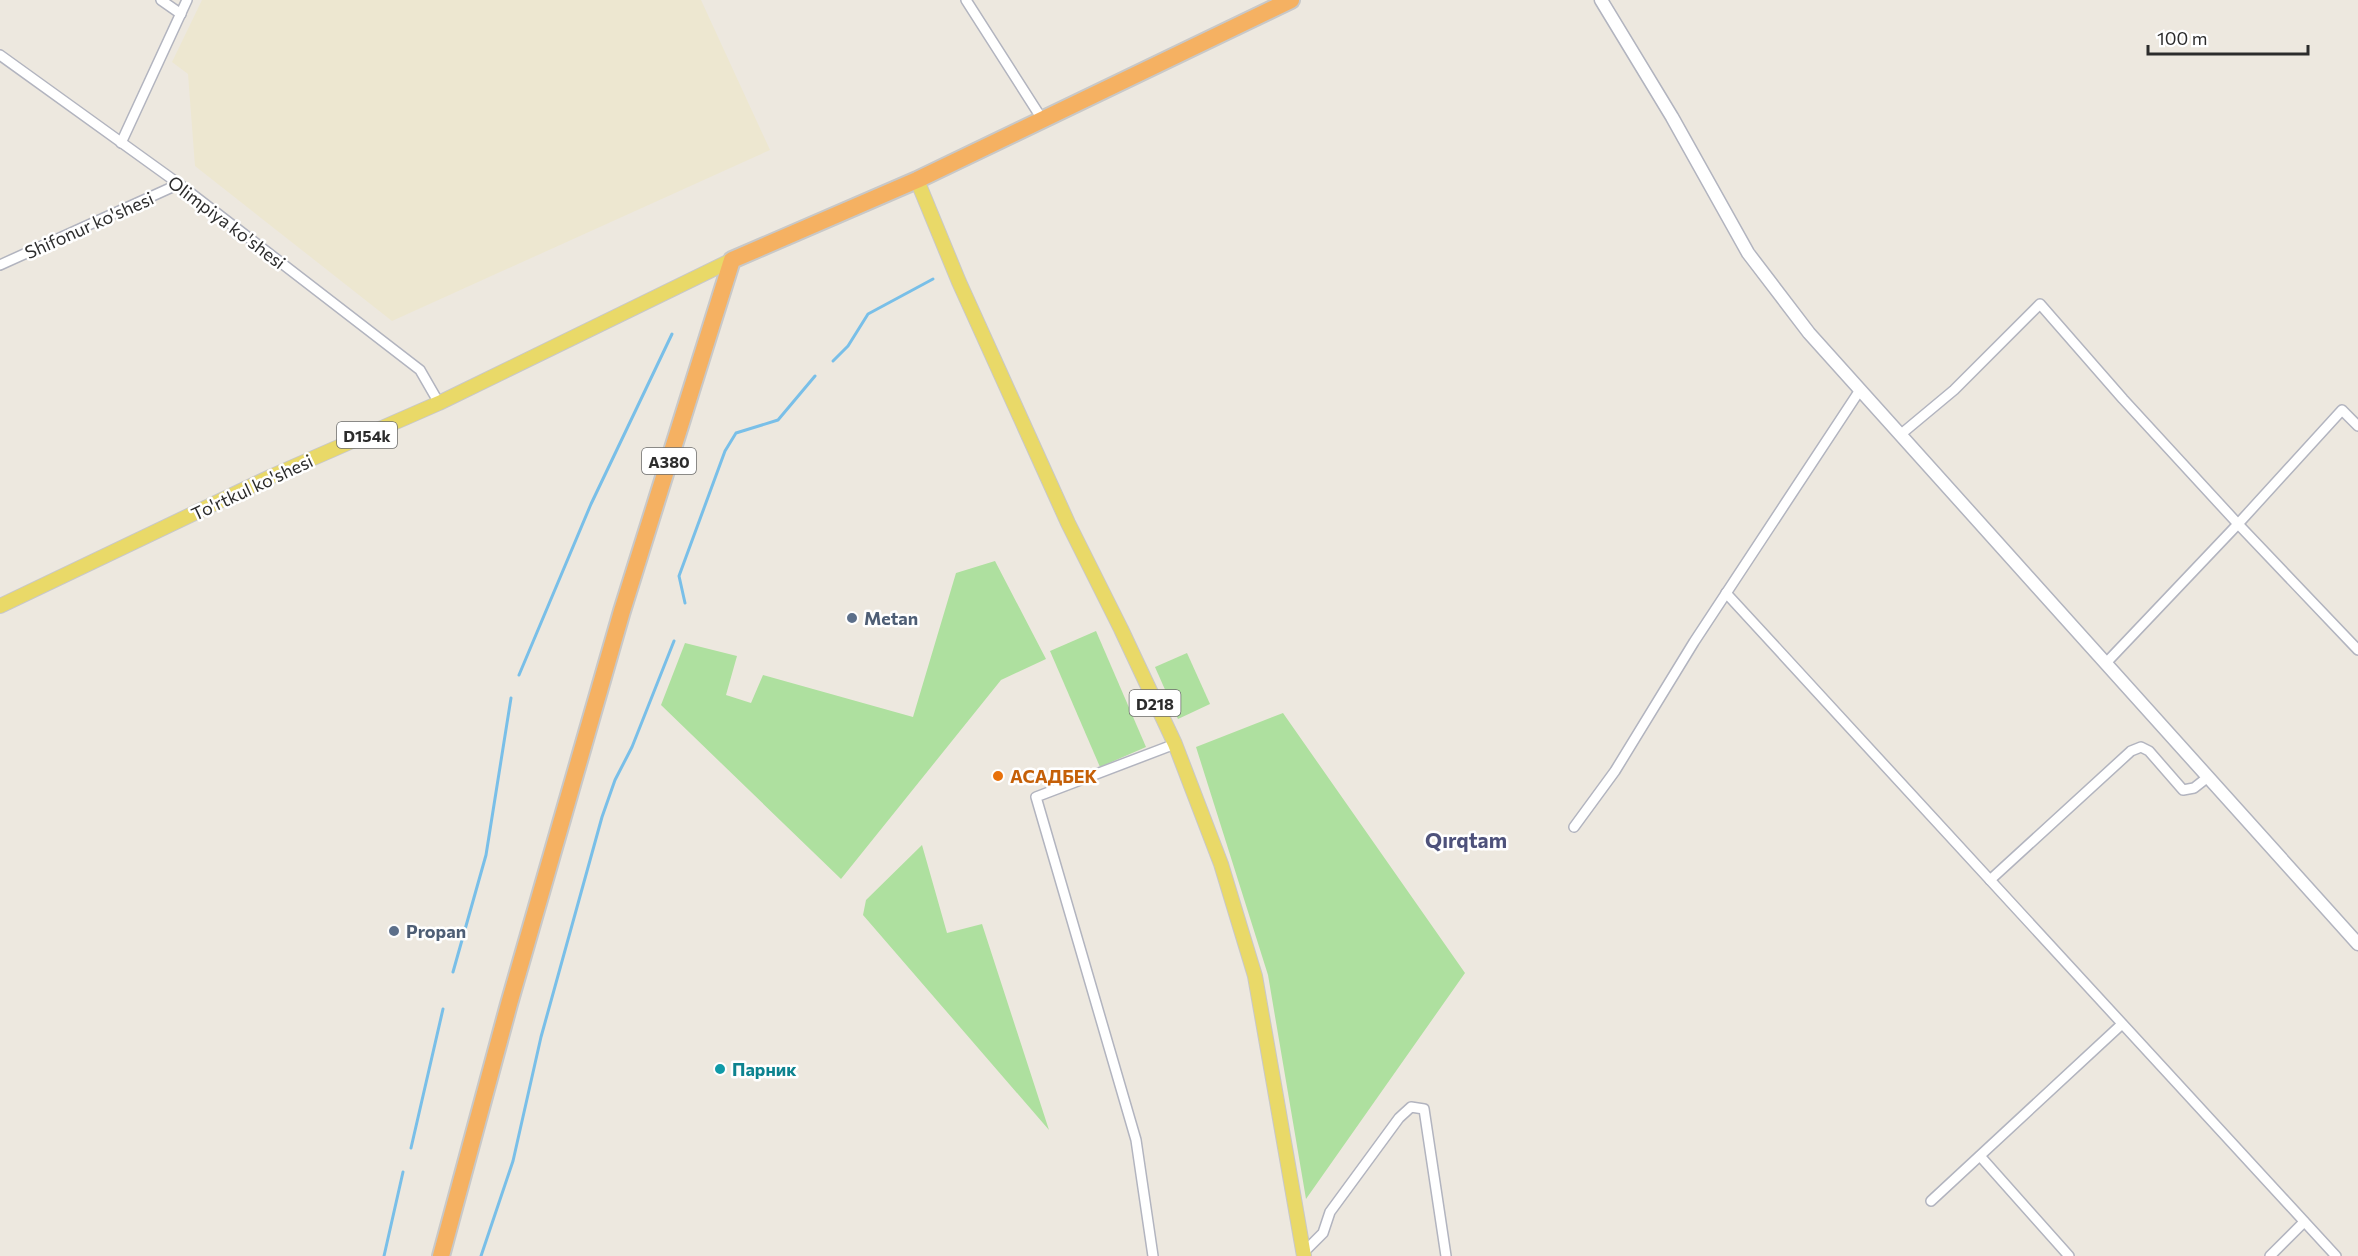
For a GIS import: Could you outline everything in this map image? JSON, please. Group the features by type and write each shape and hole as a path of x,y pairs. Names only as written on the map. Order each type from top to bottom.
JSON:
{"highway":[{"path":"732,260 917,180 1291,0"},
{"name":"A380","path":"441,1256 512,993 621,611 732,260"}],"main road":[{"name":"D218","path":"917,180 959,282 1063,513 1175,744 1221,864 1255,976 1303,1254"},
{"name":"To'rtkul ko'shesi","path":"0,606 270,477 439,403 732,260"}],"street":[{"path":"161,0 181,14"},
{"path":"121,143 187,0"},
{"path":"966,0 1042,119"},
{"path":"1601,0 1749,253 1809,333 2358,944"},
{"name":"Olimpiya ko'shesi","path":"0,56 179,184 420,370 439,403"},
{"name":"Shifonur ko'shesi","path":"0,265 179,184"},
{"path":"1900,435 1954,390 2040,304 2123,399 2358,650"},
{"path":"1574,827 1615,771 1726,593 1860,390"},
{"path":"2106,663 2342,410 2358,426"},
{"path":"1726,593 2336,1256"},
{"path":"1153,1256 1136,1140 1036,797 1175,744"},
{"path":"1990,880 2131,751 2141,747 2149,751 2183,790 2194,789 2208,777"},
{"path":"1931,1201 2122,1024"},
{"path":"1303,1254 1323,1233 1330,1212 1400,1118 1412,1107 1424,1109 1446,1256"},
{"path":"1980,1156 2069,1256"},
{"path":"2270,1256 2304,1222"}],"shaded area":[{"path":"202,0 701,0 770,150 392,321 195,166 188,74 172,62"}],"green space":[{"path":"995,561 1046,659 1001,680 841,879 661,705 685,643 737,656 726,695 751,703 763,675 913,717 956,573"},
{"path":"1096,631 1146,747 1100,767 1050,651"},
{"path":"1187,653 1210,704 1178,719 1155,667"},
{"path":"1283,713 1465,973 1306,1199 1268,975 1196,747"},
{"path":"922,845 947,933 982,924 1049,1130 863,915 866,900"}],"waterway":[{"path":"833,361 848,346 868,314 933,279"},
{"path":"519,675 591,504 672,334"},
{"path":"685,603 679,576 725,451 736,433 778,420 815,376"},
{"path":"481,1256 513,1161 541,1037 602,817 615,780 632,747 674,641"},
{"path":"453,972 486,855 511,698"},
{"path":"411,1148 443,1009"},
{"path":"384,1256 403,1172"}],"place":[{"name":"Metan","path":"852,618"},
{"name":"АСАДБЕК","path":"998,776"},
{"name":"Propan","path":"394,931"},
{"name":"Парник","path":"720,1069"}],"district":[{"name":"Qırqtam","path":"1466,839"}]}
